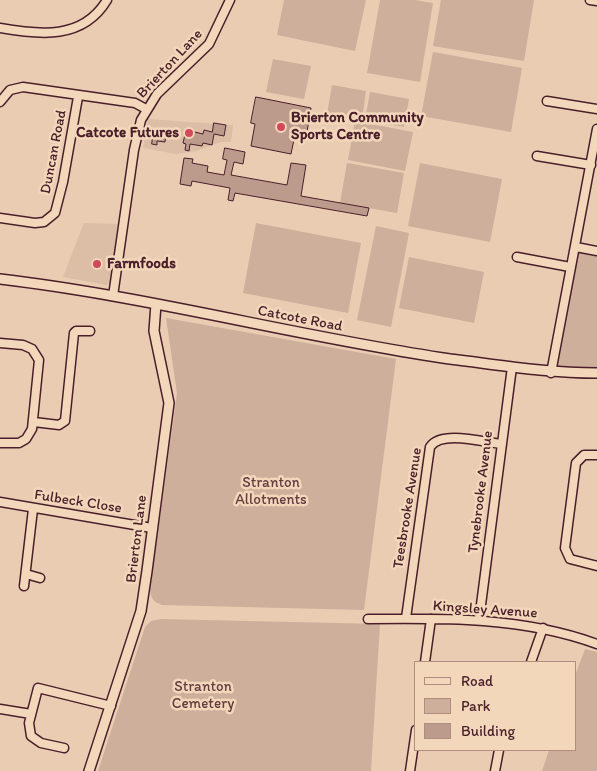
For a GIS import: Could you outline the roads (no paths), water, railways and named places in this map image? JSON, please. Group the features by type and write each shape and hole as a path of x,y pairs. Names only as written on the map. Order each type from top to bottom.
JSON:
{"street":[{"path":"0,28 56,34 71,30 90,20 107,0"},
{"name":"Brierton Lane","path":"113,296 137,131 146,109 157,94 209,44 230,0"},
{"path":"590,0 597,1"},
{"name":"Duncan Road","path":"0,102 10,90 23,87 135,103 146,109"},
{"name":"Duncan Road","path":"0,218 35,223 44,222 55,213 63,182 78,96"},
{"path":"547,101 597,109"},
{"path":"551,373 597,129"},
{"path":"538,156 591,164"},
{"path":"576,247 597,251"},
{"path":"517,258 570,267"},
{"name":"Catcote Road","path":"0,279 113,296 376,348 551,373 597,373"},
{"name":"Brierton Lane","path":"89,771 141,611 169,403 154,331 156,304"},
{"path":"34,422 59,426 64,421 74,334 76,331 90,331"},
{"path":"0,343 23,345 32,349 39,360 34,422 30,433 20,443 0,443"},
{"name":"Tynebrooke Avenue","path":"479,620 512,367"},
{"name":"Teesbrooke Avenue","path":"406,618 430,447 433,442 444,437 501,444"},
{"path":"597,455 584,455 576,463 565,548 570,559 597,566"},
{"name":"Fulbeck Close","path":"0,502 152,528"},
{"path":"24,586 33,509"},
{"path":"26,574 40,578"},
{"name":"Kingsley Avenue","path":"368,619 479,620 542,628 597,644"},
{"path":"425,661 431,619"},
{"path":"531,661 542,628"},
{"path":"64,748 41,743 31,736 29,729 31,714 38,688 111,706"},
{"path":"0,709 31,714"},
{"path":"410,771 414,744"},
{"path":"495,771 498,751"}],"place":[{"name":"Brierton Community Sports Centre","path":"281,127"},
{"name":"Catcote Futures","path":"189,133"},
{"name":"Farmfoods","path":"97,264"}],"park label":[{"name":"Stranton Allotments","path":"271,492"},
{"name":"Stranton Cemetery","path":"203,696"}]}
